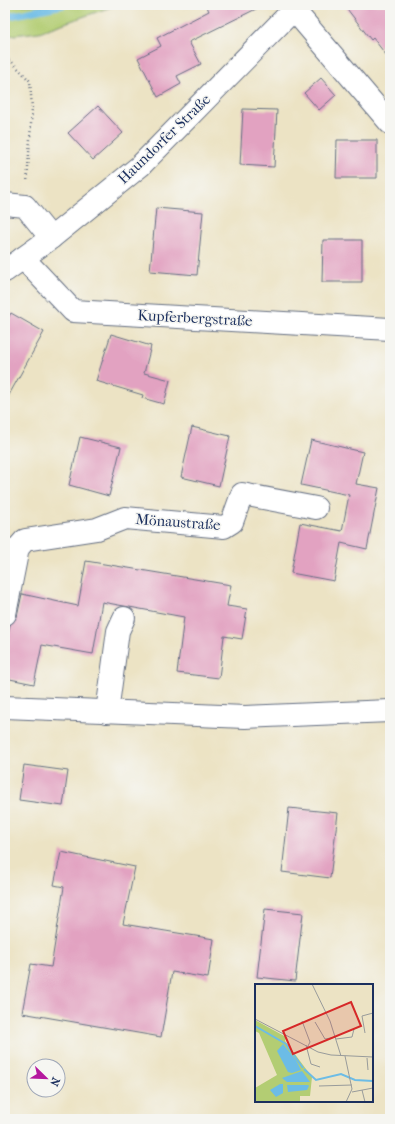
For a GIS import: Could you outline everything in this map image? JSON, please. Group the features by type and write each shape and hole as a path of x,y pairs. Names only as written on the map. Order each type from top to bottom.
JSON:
{"street":[{"name":"Haundorfer Straße","path":"5,271 52,238 140,166 296,7 390,123"},
{"path":"15,205 52,238"},
{"name":"Kupferbergstraße","path":"24,258 73,311 390,329"},
{"name":"Mönaustraße","path":"5,614 18,548 25,540 97,529 125,518 224,527 232,522 242,494 316,508"},
{"path":"107,712 118,631 124,618"},
{"path":"5,707 245,717 390,711"}],"path":[{"path":"5,60 12,62 30,81 32,109 15,205"}],"green space":[{"path":"5,5 117,5 39,32 5,36"}],"building":[{"path":"206,5 264,5 189,42 201,64 177,76 181,84 158,97 138,58 161,46 157,38 209,11"},
{"path":"344,5 390,5 390,60 373,38 371,40"},
{"path":"321,78 336,95 319,110 304,93"},
{"path":"98,106 123,133 93,160 68,133"},
{"path":"243,109 277,110 274,167 240,165"},
{"path":"337,140 377,140 377,178 336,178"},
{"path":"156,208 203,212 197,275 150,271"},
{"path":"323,240 362,240 362,282 322,282"},
{"path":"11,313 44,332 5,402 5,323"},
{"path":"111,334 151,346 144,373 170,380 164,404 142,398 143,395 96,381"},
{"path":"192,427 230,436 219,486 181,477"},
{"path":"80,437 121,447 109,496 69,485"},
{"path":"311,440 363,452 356,484 379,488 367,549 341,543 334,581 291,573 300,523 342,531 349,495 301,485"},
{"path":"86,561 231,585 227,606 247,609 242,639 224,636 219,678 177,673 184,617 102,602 93,654 42,645 34,684 5,678 5,651 10,625 17,617 22,594 78,606"},
{"path":"24,765 68,771 63,806 19,800"},
{"path":"289,808 338,813 330,878 282,872"},
{"path":"61,852 135,867 123,924 214,939 208,978 172,972 161,1037 22,1013 31,964 51,967 64,887 54,885"},
{"path":"265,909 303,913 295,981 257,977"}],"waterway":[{"path":"5,17 63,5"}]}
